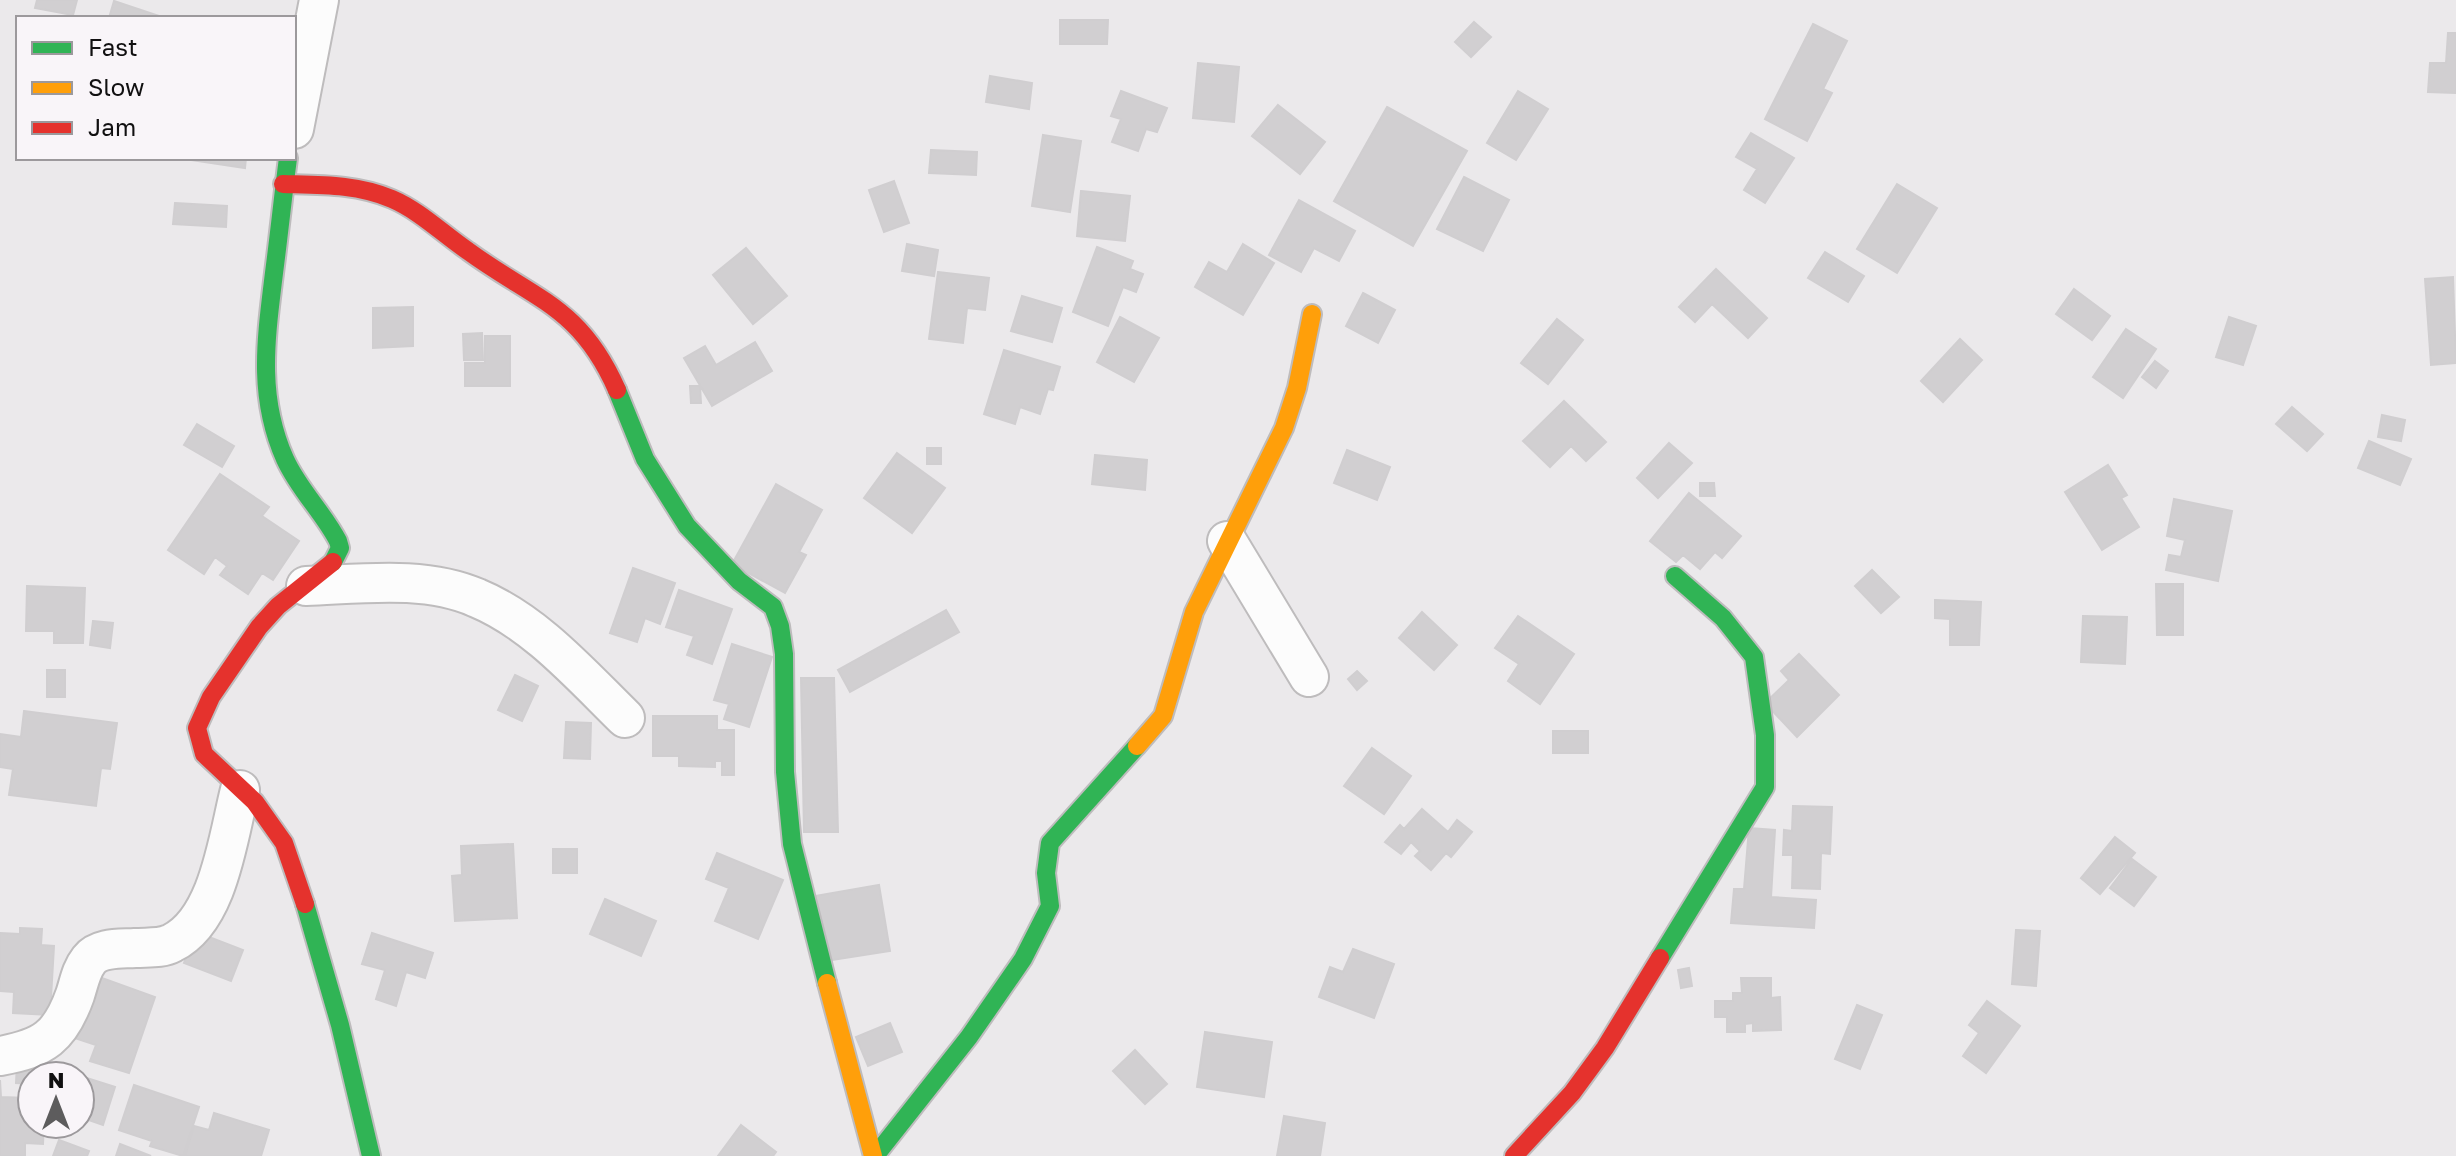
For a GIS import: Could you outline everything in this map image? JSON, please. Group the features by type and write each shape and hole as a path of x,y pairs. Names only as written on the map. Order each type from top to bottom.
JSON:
{"street":[{"path":"296,119 319,0"},
{"path":"288,160 264,353 266,391 279,448 301,490 340,544 331,566 278,606 259,627 211,697 197,724 204,754 255,802 284,843 340,1025 371,1156"},
{"path":"283,184 344,185 392,199 553,305 576,324 595,347 645,459 687,526 739,581 773,607 780,626 785,671 785,772 792,844 857,1103 874,1156"},
{"path":"874,1156 969,1037 1023,959 1050,906 1046,873 1050,843 1163,716 1194,612 1284,428 1297,388 1312,314"},
{"path":"1227,541 1309,677"},
{"path":"1514,1156 1572,1093 1605,1048 1765,787 1765,735 1754,657 1723,618 1675,576"},
{"path":"306,586 397,583 429,586 476,597 532,633 625,718"},
{"path":"0,1056 23,1052 48,1041 61,1027 83,971 92,957 106,951 164,946 181,938 196,924 213,893 240,790"}],"building":[{"path":"37,0 77,0 73,15 35,8"},
{"path":"114,1 159,16 110,16"},
{"path":"1060,20 1108,20 1107,44 1060,44"},
{"path":"1474,22 1491,37 1471,57 1455,42"},
{"path":"1813,24 1847,41 1823,89 1832,93 1807,141 1765,119"},
{"path":"2448,33 2456,33 2456,93 2428,92 2430,63 2446,63"},
{"path":"1198,63 1239,67 1234,122 1193,118"},
{"path":"990,76 1032,83 1029,109 986,102"},
{"path":"1121,91 1167,108 1157,132 1146,129 1138,151 1112,142 1121,119 1111,116"},
{"path":"1518,91 1548,109 1516,160 1487,143"},
{"path":"1278,105 1325,142 1300,174 1252,136"},
{"path":"1387,107 1467,151 1413,246 1334,201"},
{"path":"1751,133 1794,158 1765,203 1744,190 1757,169 1736,157"},
{"path":"1043,135 1081,141 1070,212 1032,206"},
{"path":"931,150 977,152 976,175 929,173"},
{"path":"191,160 246,160 245,168"},
{"path":"1464,177 1509,200 1483,251 1437,229"},
{"path":"894,181 909,223 884,232 869,190"},
{"path":"1897,184 1937,208 1897,273 1857,249"},
{"path":"1081,191 1130,196 1125,241 1077,236"},
{"path":"1299,200 1355,231 1339,261 1314,248 1301,272 1269,255"},
{"path":"175,203 227,206 226,227 173,224"},
{"path":"907,244 938,250 934,276 902,271"},
{"path":"1243,244 1274,263 1243,315 1195,287 1209,262 1227,272"},
{"path":"1097,247 1133,261 1130,269 1143,274 1136,292 1123,287 1108,326 1073,312"},
{"path":"746,248 787,296 753,324 713,275"},
{"path":"1825,252 1864,276 1848,302 1808,278"},
{"path":"1716,269 1767,318 1748,338 1712,304 1695,322 1679,307"},
{"path":"938,272 989,278 985,310 967,308 963,343 929,339"},
{"path":"2453,277 2456,363 2431,365 2425,279"},
{"path":"2074,289 2110,316 2092,340 2056,314"},
{"path":"1363,293 1395,310 1378,343 1346,326"},
{"path":"1022,296 1062,308 1052,342 1011,331"},
{"path":"413,307 413,346 373,348 373,308"},
{"path":"1120,317 1159,338 1134,382 1097,362"},
{"path":"2229,317 2256,326 2243,365 2216,357"},
{"path":"1557,319 1583,340 1548,384 1521,363"},
{"path":"2126,329 2156,349 2123,398 2093,377"},
{"path":"482,333 483,360 464,360 463,334"},
{"path":"485,336 510,336 510,386 465,386 465,363 485,363"},
{"path":"1960,339 1982,360 1943,402 1921,381"},
{"path":"755,342 772,371 712,406 684,358 705,346 716,365"},
{"path":"1004,350 1060,367 1053,390 1048,389 1040,414 1020,407 1015,424 984,414"},
{"path":"2155,361 2168,371 2156,388 2142,377"},
{"path":"690,386 700,386 701,403 691,403"},
{"path":"1564,401 1606,442 1586,461 1571,446 1550,467 1523,441"},
{"path":"2292,407 2323,434 2307,451 2276,424"},
{"path":"2382,415 2405,420 2401,441 2378,437"},
{"path":"197,424 234,446 222,467 184,445"},
{"path":"2369,441 2411,459 2400,485 2358,468"},
{"path":"1669,443 1692,463 1658,498 1637,478"},
{"path":"927,448 941,448 941,464 927,464"},
{"path":"1347,450 1390,467 1377,500 1334,483"},
{"path":"897,453 945,488 912,533 864,498"},
{"path":"1095,455 1147,460 1145,490 1092,484"},
{"path":"2108,465 2127,495 2121,498 2139,527 2102,550 2065,492"},
{"path":"220,474 269,507 262,516 299,541 273,580 262,573 248,594 220,575 227,566 215,557 204,574 168,550"},
{"path":"1700,483 1714,483 1715,496 1700,496"},
{"path":"776,484 822,510 799,552 806,555 785,593 732,564"},
{"path":"1689,493 1741,536 1722,558 1715,552 1700,569 1683,555 1676,562 1650,541"},
{"path":"2174,499 2232,511 2218,581 2166,570 2169,555 2181,557 2185,540 2167,536"},
{"path":"633,568 675,583 660,624 645,618 637,642 610,633"},
{"path":"1872,570 1899,597 1881,613 1855,586"},
{"path":"2156,584 2183,584 2183,635 2157,635"},
{"path":"27,586 85,588 83,643 54,643 54,631 26,631"},
{"path":"679,590 732,609 712,664 687,655 694,636 666,627"},
{"path":"1935,600 1981,602 1979,645 1950,645 1950,619 1935,618"},
{"path":"946,610 959,632 850,692 838,670"},
{"path":"1422,612 1457,645 1434,670 1399,638"},
{"path":"1518,616 1574,654 1540,704 1508,681 1519,664 1495,648"},
{"path":"2083,616 2127,617 2125,664 2081,662"},
{"path":"93,621 113,623 110,648 90,645"},
{"path":"732,644 772,657 749,727 724,719 729,704 714,700"},
{"path":"1799,654 1839,695 1797,737 1765,703 1789,680 1781,671"},
{"path":"47,670 65,670 65,697 47,697"},
{"path":"1357,671 1367,681 1357,690 1348,679"},
{"path":"515,675 538,686 522,721 498,710"},
{"path":"801,678 834,678 838,832 804,832"},
{"path":"24,711 117,723 110,769 101,768 96,806 9,795 13,769 0,767 0,734 21,737"},
{"path":"653,716 717,716 717,730 734,730 734,775 722,775 722,761 715,761 715,767 679,766 679,756 653,756"},
{"path":"566,722 591,723 590,759 564,758"},
{"path":"1553,731 1588,731 1588,753 1553,753"},
{"path":"1372,748 1411,776 1384,814 1344,786"},
{"path":"1793,806 1832,807 1830,854 1821,853 1820,889 1792,888 1793,855 1783,855 1784,830 1792,831"},
{"path":"1422,809 1448,832 1457,820 1472,832 1451,857 1446,853 1431,870 1415,856 1420,851 1411,842 1401,854 1385,842 1400,825 1404,829"},
{"path":"1749,828 1775,830 1771,897 1816,900 1814,928 1731,923 1734,889 1744,889"},
{"path":"2115,837 2135,853 2100,894 2081,878"},
{"path":"513,844 517,918 455,921 452,876 462,875 461,846"},
{"path":"553,849 577,849 577,873 553,873"},
{"path":"717,853 783,880 758,939 715,921 729,888 706,879"},
{"path":"2132,859 2156,877 2134,906 2110,888"},
{"path":"879,885 890,951 825,961 815,896"},
{"path":"605,899 656,921 641,956 590,934"},
{"path":"20,928 42,929 41,945 54,946 50,1015 13,1013 14,992 0,991 0,933 20,934"},
{"path":"2016,930 2040,931 2036,986 2012,984"},
{"path":"196,932 243,950 231,981 184,963"},
{"path":"372,933 433,953 425,978 406,972 396,1006 376,999 385,970 362,964"},
{"path":"1353,949 1394,964 1374,1018 1319,997 1330,967 1343,972"},
{"path":"1689,968 1692,986 1681,988 1678,970"},
{"path":"88,973 155,997 129,1073 90,1060 96,1045 66,1035"},
{"path":"1741,978 1771,978 1771,998 1780,997 1781,1030 1753,1031 1753,1023 1745,1024 1745,1032 1727,1032 1727,1017 1715,1017 1715,1001 1733,1001 1733,993 1742,993"},
{"path":"1987,1001 2020,1026 1986,1073 1963,1056 1979,1033 1969,1025"},
{"path":"1857,1005 1882,1015 1860,1069 1835,1059"},
{"path":"890,1023 902,1052 868,1066 856,1037"},
{"path":"1205,1032 1272,1042 1264,1097 1197,1087"},
{"path":"1135,1050 1167,1084 1145,1104 1113,1071"},
{"path":"0,1080 1,1097 16,1098 16,1140 43,1140 43,1144 25,1143 25,1156 0,1156"},
{"path":"96,1081 115,1087 103,1125 96,1123"},
{"path":"134,1085 199,1107 183,1156 150,1146 152,1141 119,1130"},
{"path":"214,1113 269,1130 261,1156 185,1156 194,1126 209,1130"},
{"path":"1284,1116 1325,1123 1320,1156 1277,1156"},
{"path":"741,1125 776,1152 773,1156 718,1156"},
{"path":"59,1140 89,1151 87,1156 53,1156"},
{"path":"120,1144 151,1156 116,1156"}],"traffic: fast":[{"path":"288,160 268,321 267,390 270,413 285,459 338,541 340,548 333,562"},
{"path":"617,390 645,459 687,526 739,581 773,607 780,626 784,654 785,772 792,844 827,983"},
{"path":"1660,958 1765,787 1765,735 1754,657 1723,618 1675,576"},
{"path":"875,1156 969,1037 1023,959 1050,906 1046,873 1050,843 1137,746"},
{"path":"305,904 340,1025 371,1156"}],"traffic: slow":[{"path":"1137,746 1163,716 1194,612 1284,428 1297,388 1312,314"},
{"path":"827,983 873,1156"}],"traffic: jam":[{"path":"283,184 365,190 412,210 492,268 554,307 588,340 617,390"},
{"path":"305,904 284,843 255,802 204,754 197,728 211,697 259,627 278,606 333,562"},
{"path":"1514,1156 1572,1093 1605,1048 1660,958"}]}
